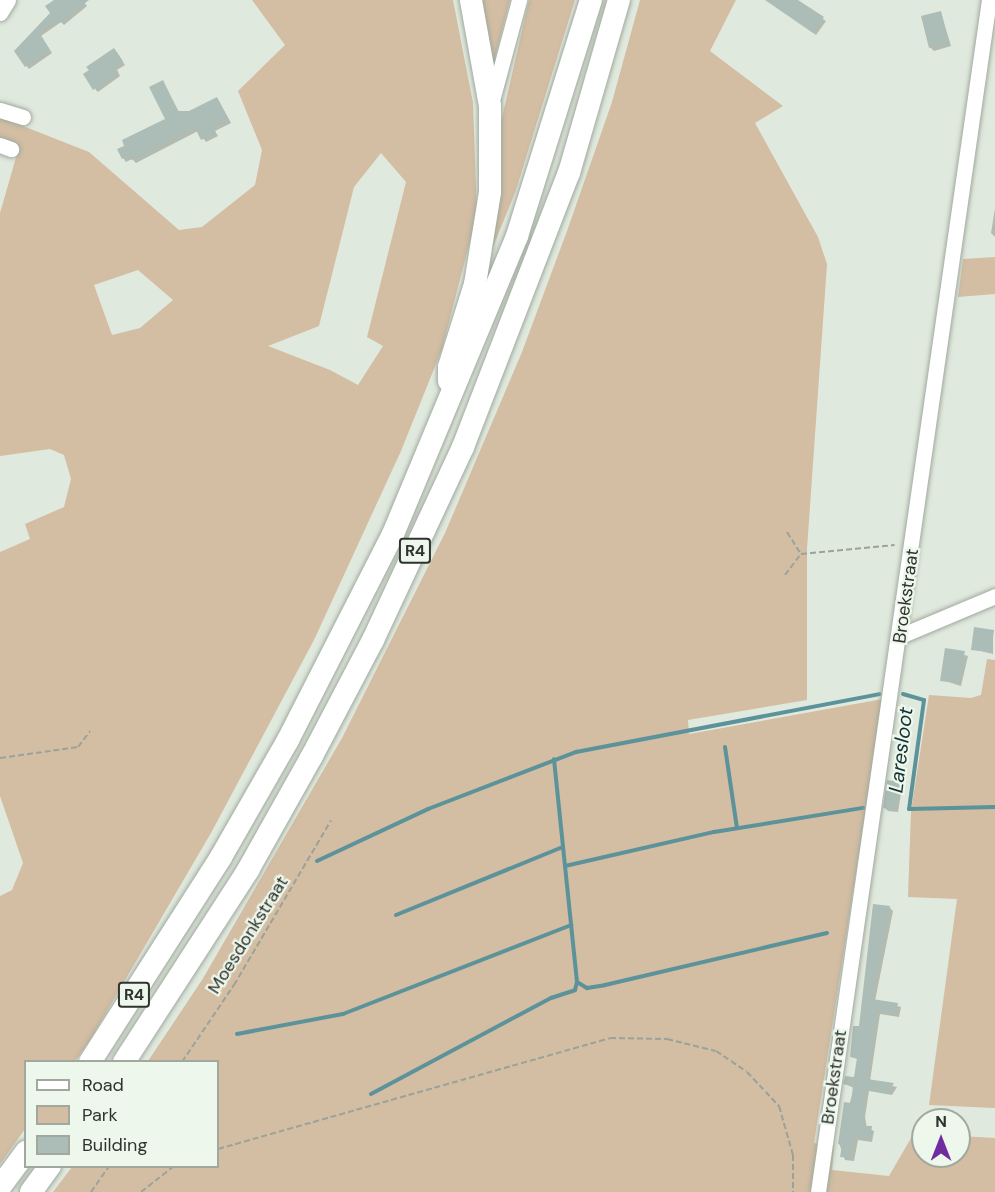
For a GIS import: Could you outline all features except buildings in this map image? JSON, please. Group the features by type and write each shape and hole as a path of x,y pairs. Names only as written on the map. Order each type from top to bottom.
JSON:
{"highway":[{"path":"448,407 449,367 475,284 490,192 490,106 471,0"},
{"name":"R4","path":"91,1060 221,857 288,740 388,544 448,407 517,236 591,0"},
{"name":"R4","path":"125,1060 248,870 373,640 463,447 569,173 620,0"},
{"path":"0,1187 24,1155"},
{"path":"31,1192 49,1168"}],"street":[{"path":"0,13 8,0"},
{"path":"490,106 519,0"},
{"name":"Broekstraat","path":"818,1192 900,636 989,0"},
{"path":"0,110 23,117"},
{"path":"900,636 995,596"}],"path":[{"path":"787,532 801,554"},
{"path":"785,575 801,554 913,544"},
{"path":"0,758 78,747 90,731"},
{"name":"Moesdonkstraat","path":"184,1060 234,985 331,820"},
{"path":"219,1149 610,1038 667,1039 716,1051 747,1072 779,1106 793,1155 793,1192"},
{"path":"91,1192 108,1168"},
{"path":"141,1192 173,1168"}],"green space":[{"path":"252,0 453,0 473,103 477,214 442,349 401,451 314,640 211,833 90,1040 76,1060 24,1060 24,1130 0,1164 0,896 12,890 23,863 0,796 0,552 30,539 25,524 64,507 71,479 64,455 50,449 0,456 0,213 19,147 0,142 0,117 89,152 179,230 202,227 255,185 262,150 238,91 285,45","holes":["381,153 406,182 367,337 383,346 358,385 330,370 268,346 319,326 354,187","138,270 173,300 140,328 112,335 94,285"]},
{"path":"479,0 510,0 493,65"},
{"path":"529,0 575,0 515,193 488,259 499,131"},
{"path":"640,0 736,0 710,51 783,106 755,123 818,237 827,264 807,549 807,700 688,720 689,734 883,699 814,1143 834,1146 832,1170 889,1176 911,1138 911,1168 971,1168 971,1137 995,1138 995,1192 53,1192 71,1168 219,1168 219,1060 149,1060 202,980 342,738 445,533 522,352 612,102"},
{"path":"995,257 995,294 958,297 963,259"},
{"path":"987,659 995,660 995,1108 929,1105 957,899 908,897 911,811 929,695 971,698 981,695"}],"waterway":[{"path":"317,861 428,809 576,752 880,694"},
{"name":"Laresloot","path":"903,694 924,700 909,809 995,807"},
{"path":"725,747 737,828"},
{"path":"371,1094 551,998 575,990 577,982 554,759"},
{"path":"565,866 714,832 863,808"},
{"path":"396,915 563,847"},
{"path":"237,1034 343,1014 571,925"},
{"path":"577,982 587,988 605,985 827,933"}]}
